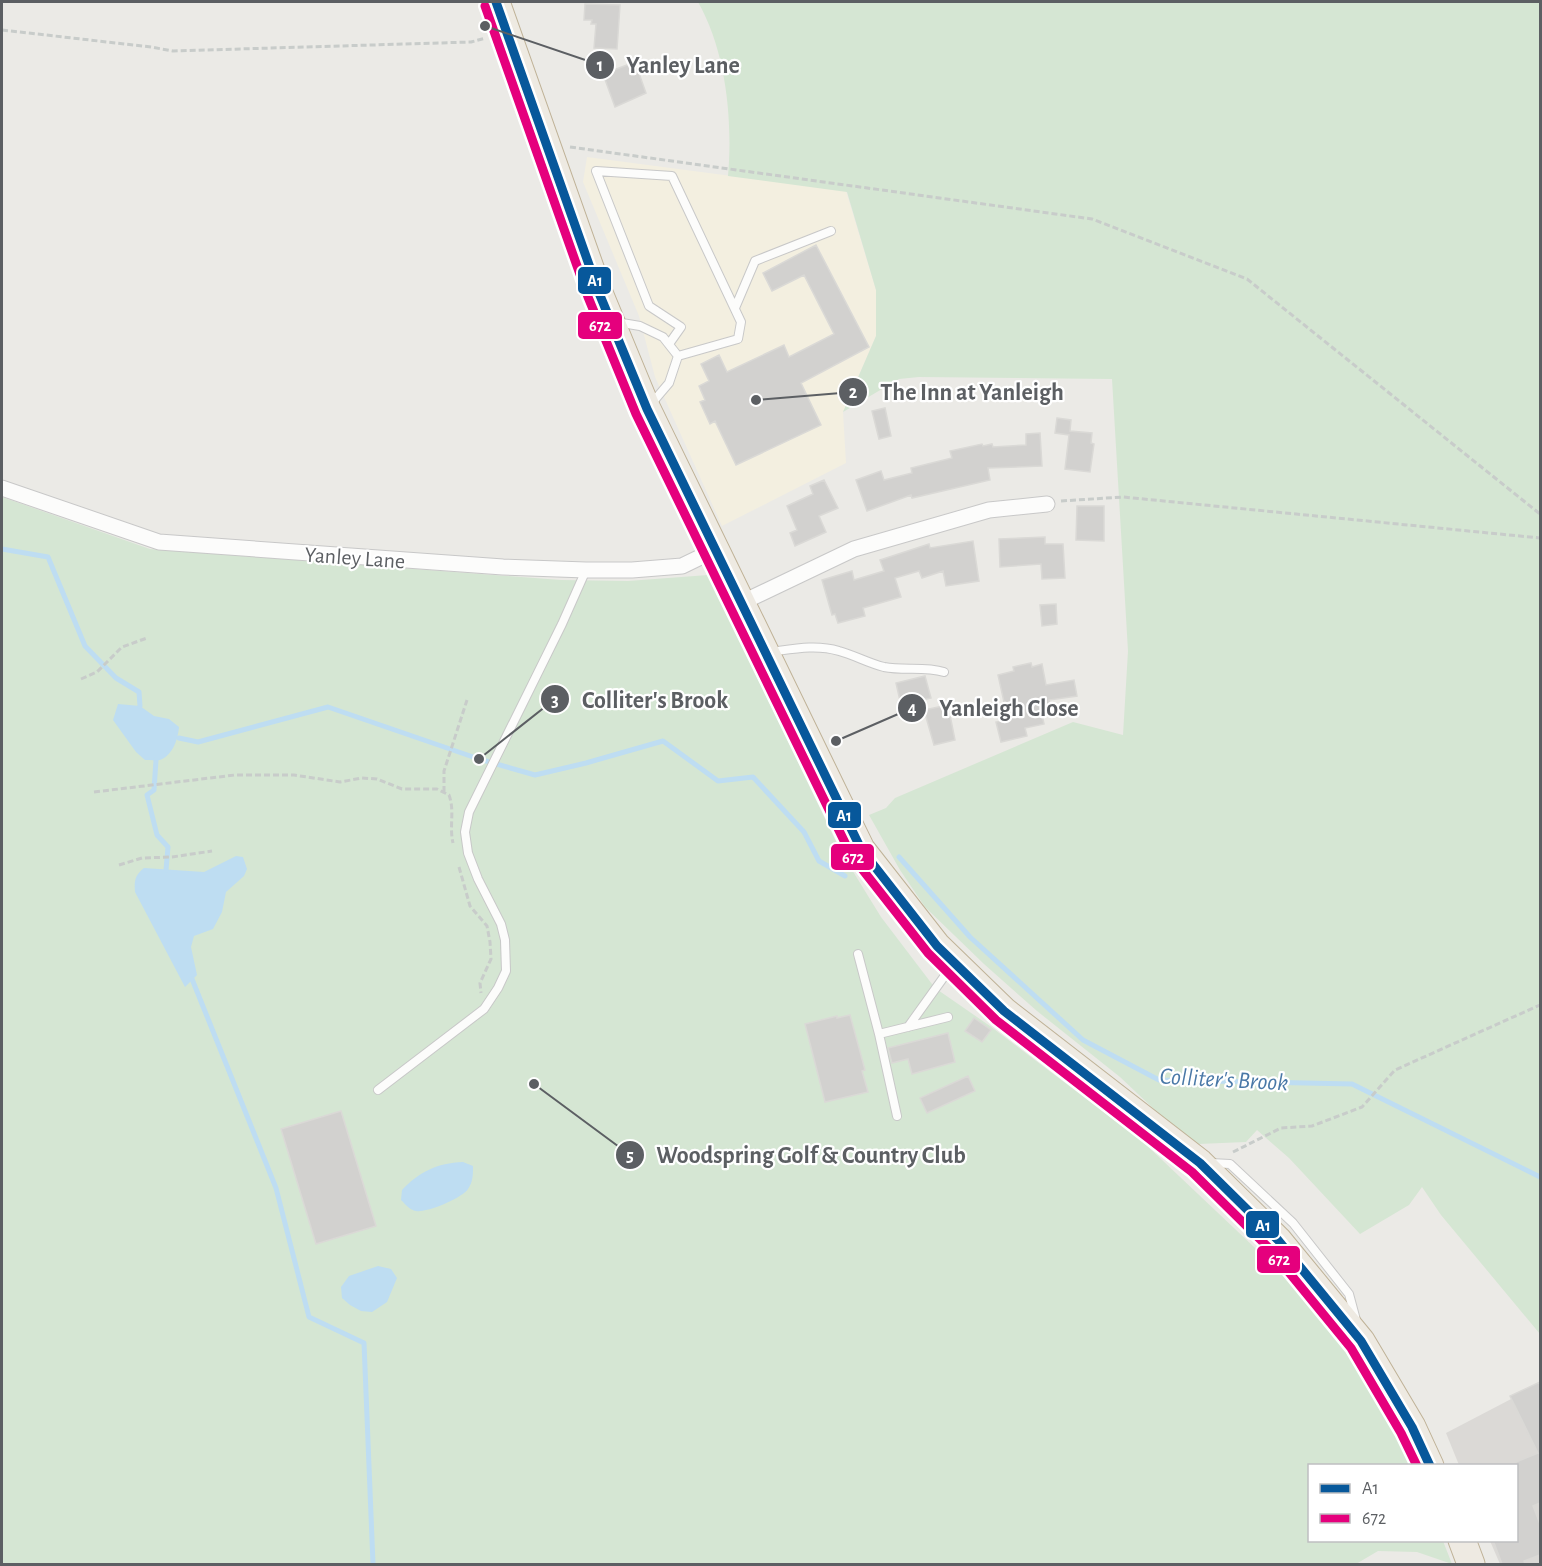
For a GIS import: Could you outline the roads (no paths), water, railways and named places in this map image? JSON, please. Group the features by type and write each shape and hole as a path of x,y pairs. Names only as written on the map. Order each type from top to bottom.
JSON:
{"highway":[{"path":"496,2 611,321 647,409 861,849 937,946 1004,1011 1200,1163 1278,1240 1361,1341 1412,1427 1429,1464"},
{"path":"1463,1542 1471,1564"}],"street":[{"name":"Yanley Lane","path":"2,488 159,542 491,567 586,570 632,570 682,566 715,550"},
{"path":"741,603 854,549 989,510 1047,504"}],"lane":[{"path":"669,344 681,327 649,306 596,171 672,176 735,308 741,322 738,339 678,356"},
{"path":"735,308 755,261 831,231"},
{"path":"611,321 640,326 663,337 678,356"},
{"path":"647,409 669,383 678,356"},
{"path":"378,1090 484,1009 498,988 506,970 505,940 501,924 478,879 468,853 465,832 469,812 501,743 562,624 586,570"},
{"path":"765,653 813,646 838,650 883,667 932,668 944,672"},
{"path":"858,954 897,1116"},
{"path":"908,1027 954,963"},
{"path":"879,1034 948,1017"}],"water":[{"path":"118,704 140,706 154,716 169,719 179,727 176,741 165,758 145,760 136,752 113,720"},
{"path":"236,856 243,857 247,869 244,876 226,892 222,912 213,929 194,936 191,947 197,975 185,987 135,892 136,878 144,868 204,872"},
{"path":"463,1162 473,1166 473,1175 468,1189 459,1197 421,1211 412,1210 401,1200 402,1190 422,1173 445,1164"},
{"path":"378,1266 391,1269 397,1278 387,1302 372,1312 361,1311 342,1298 341,1287 349,1276"}],"waterway":[{"name":"Colliter's Brook","path":"2,549 48,557 85,646 116,678 139,692 140,706"},
{"name":"Colliter's Brook","path":"179,738 198,742 328,707 479,759 535,775 663,741 718,781 753,777 804,832 819,861 845,876"},
{"path":"156,760 154,790 147,795 157,835 168,847 166,870"},
{"name":"Colliter's Brook","path":"899,857 970,937 1083,1040 1159,1080 1352,1084 1540,1177"},
{"path":"192,979 276,1188 309,1317 364,1343 373,1564"}],"place":[{"name":"Yanley Lane","path":"485,26"},
{"name":"The Inn at Yanleigh","path":"756,400"},
{"name":"Yanleigh Close","path":"836,741"},
{"name":"Colliter's Brook","path":"479,759"},
{"name":"Woodspring Golf & Country Club","path":"534,1084"}]}
